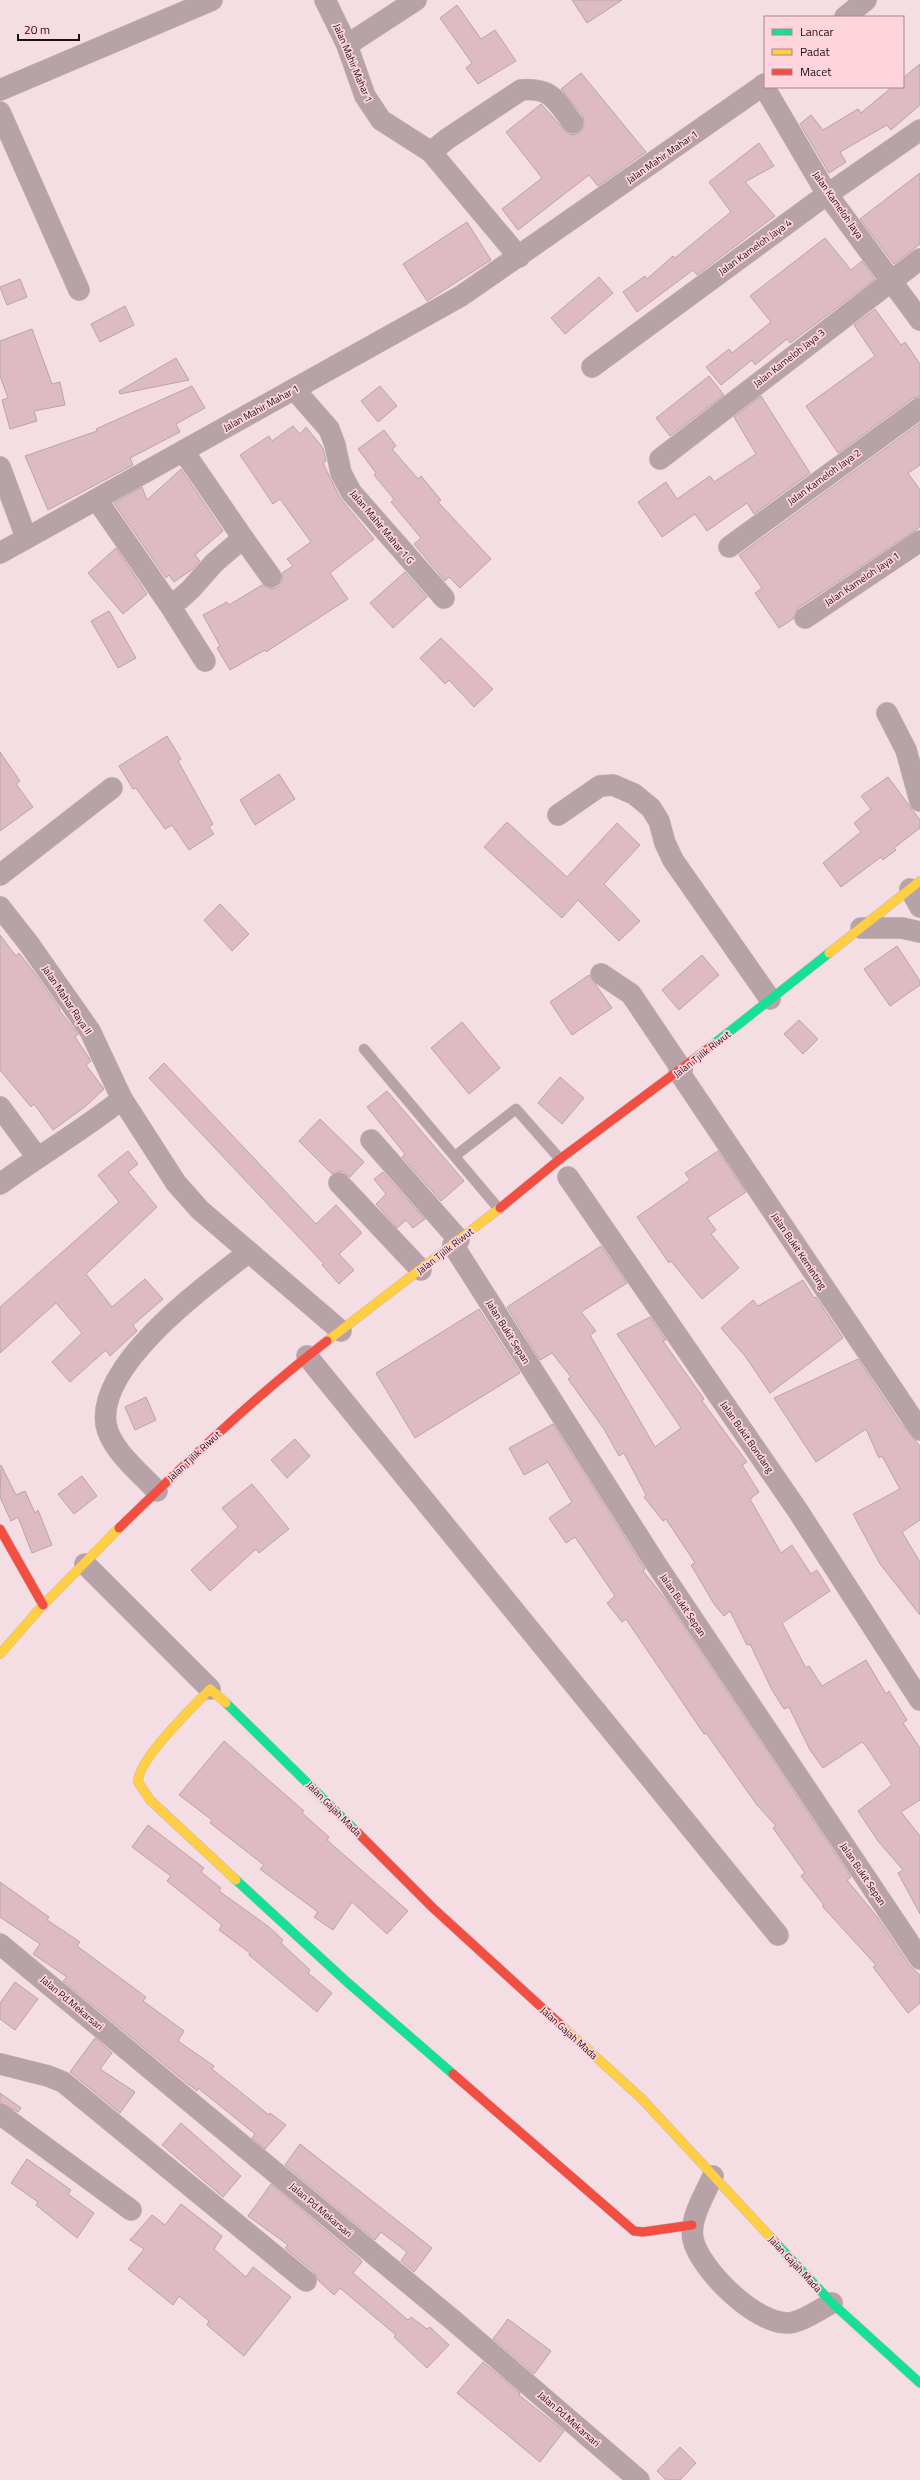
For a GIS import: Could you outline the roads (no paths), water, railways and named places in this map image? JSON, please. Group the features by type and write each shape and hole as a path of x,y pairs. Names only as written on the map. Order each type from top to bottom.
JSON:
{"main road":[{"name":"Jalan Tjilik Riwut","path":"0,1654 43,1605 157,1490 202,1448 308,1356 499,1209 564,1168 681,1071 915,885"},
{"path":"0,1528 43,1605"},
{"path":"210,1689 178,1722 142,1770 138,1780 139,1786 150,1800 347,1982 634,2231 643,2232 692,2225"},
{"name":"Jalan Gajah Mada","path":"210,1689 249,1724 432,1908 642,2099 832,2302 920,2383"}],"street":[{"path":"0,90 212,0"},
{"name":"Jalan Mahir Mahar 1","path":"325,0 347,45 365,96 382,120 431,152 519,257"},
{"path":"347,45 416,0"},
{"path":"846,16 863,1"},
{"name":"Jalan Mahir Mahar 1","path":"0,553 98,500 461,296 519,257 764,84"},
{"name":"Jalan Kameloh Jaya","path":"766,88 827,194 920,320"},
{"path":"431,152 447,139 521,90 534,89 546,91 573,123"},
{"path":"0,112 78,290"},
{"name":"Jalan Kameloh Jaya 4","path":"592,367 827,194 920,130"},
{"name":"Jalan Kameloh Jaya 3","path":"660,459 891,279 920,259"},
{"name":"Jalan Mahir Mahar 1 G","path":"294,389 328,429 335,445 341,473 351,492 444,598"},
{"name":"Jalan Kameloh Jaya 2","path":"729,547 920,408"},
{"path":"184,452 271,577"},
{"path":"0,467 26,538"},
{"path":"98,500 169,604 205,661"},
{"path":"169,604 186,594 214,563 243,538"},
{"name":"Jalan Kameloh Jaya 1","path":"804,618 920,541"},
{"path":"887,713 906,750 920,801"},
{"path":"558,815 600,786 613,785 634,794 652,808 659,821 665,843 673,860 770,1000"},
{"path":"0,875 112,788"},
{"path":"915,885 920,907"},
{"name":"Jalan Mahar Raya II","path":"0,907 29,944 90,1031 122,1099 185,1194 200,1210 341,1331"},
{"path":"861,928 902,928 920,932"},
{"name":"Jalan Bukit Keminting","path":"601,974 631,994 920,1430"},
{"path":"0,1184 37,1157 96,1120 122,1099"},
{"path":"0,1107 37,1157"},
{"name":"Jalan Bukit Sepan","path":"370,1140 456,1243 654,1561 920,1959"},
{"name":"Jalan Bukit Bondang","path":"564,1168 798,1511 920,1700"},
{"path":"339,1183 421,1270"},
{"path":"157,1490 119,1451 106,1424 109,1398 121,1371 150,1336 182,1304 249,1252"},
{"path":"308,1356 778,1934"},
{"name":"Jalan Gajah Mada","path":"84,1564 210,1689"},
{"name":"Jalan Pd.Mekarsari","path":"0,1944 454,2322 639,2480"},
{"path":"0,2064 48,2076 63,2082 306,2281"},
{"path":"0,2114 131,2210"},
{"path":"713,2176 692,2225 693,2239 699,2254 725,2287 755,2314 773,2322 794,2322 832,2302"}],"lane":[{"path":"364,1050 499,1209"},
{"path":"455,1156 516,1109 564,1168"}]}
